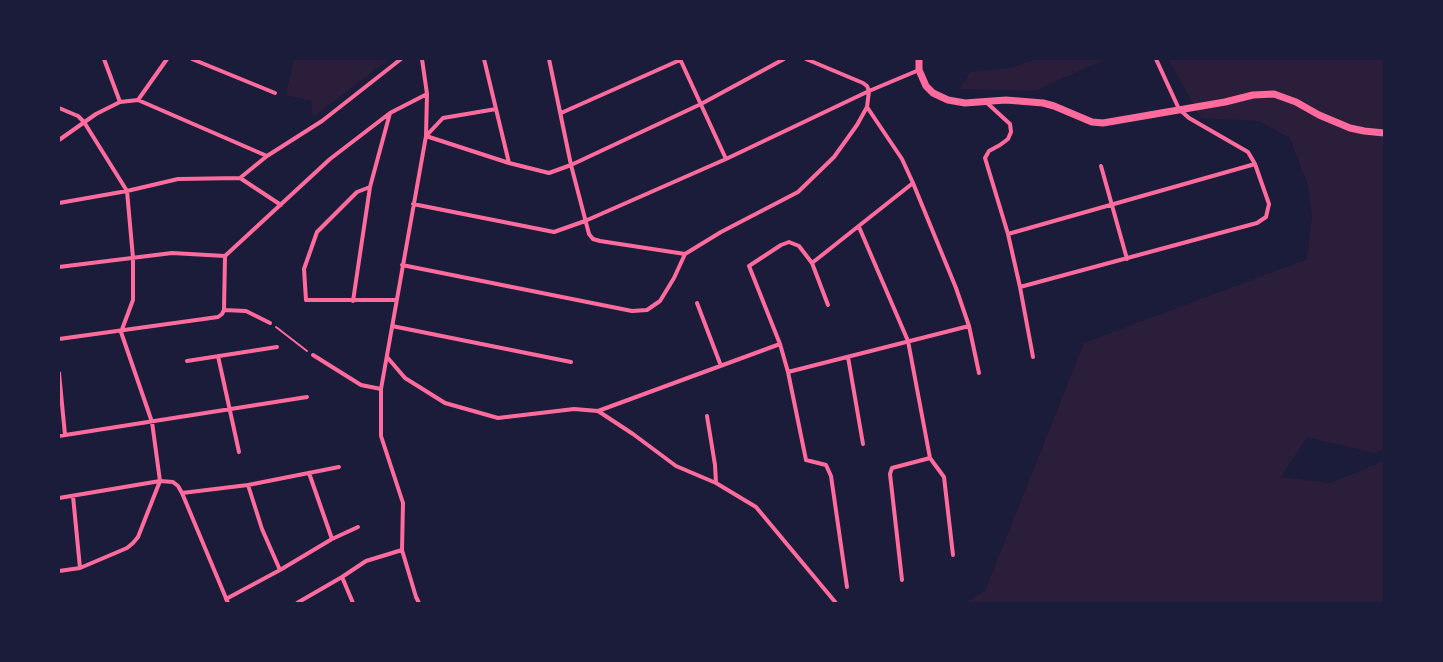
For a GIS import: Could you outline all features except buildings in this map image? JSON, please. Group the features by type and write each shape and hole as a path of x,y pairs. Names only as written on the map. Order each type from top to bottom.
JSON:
{"street":[{"path":"104,59 120,102"},
{"path":"138,100 167,59"},
{"path":"192,59 275,93"},
{"path":"240,178 267,156 322,121 400,59"},
{"path":"419,603 402,550 403,503 381,436 381,389 426,136 427,94 422,59"},
{"path":"484,59 509,163"},
{"path":"549,59 584,221 589,234 593,239 685,254"},
{"path":"561,113 680,59 726,159"},
{"path":"426,136 509,163 549,173 572,165 701,104 784,59"},
{"path":"402,265 632,311 647,310 660,301 674,278 685,254 720,232 798,192 834,157 858,125 866,107 869,91 867,86 806,59"},
{"path":"919,59 919,70 926,86 933,93 948,100 965,103 1024,100 1054,106 1092,122 1116,121 1224,102 1253,95 1274,94 1296,102 1319,115 1350,128 1384,133"},
{"path":"1020,287 1257,223 1266,217 1269,204 1255,164 1248,152 1189,118 1179,109 1156,59"},
{"path":"413,204 554,232 584,221 726,159 869,91 919,70"},
{"path":"59,267 172,253 225,256 330,159 390,113 427,94"},
{"path":"59,140 96,114 120,102 138,100 267,156"},
{"path":"985,101 1010,124 1011,132 1008,139 989,151 985,158 1008,234 1020,287 1033,357"},
{"path":"866,107 902,159 913,183 956,288 969,326 979,373"},
{"path":"59,108 72,112 84,122 127,191 133,258 133,300 121,332 152,422 160,481 138,538 133,544 80,568 59,571"},
{"path":"426,136 443,118 496,109"},
{"path":"353,301 370,186 390,113"},
{"path":"1008,234 1255,164"},
{"path":"1101,166 1127,259"},
{"path":"59,203 127,191 178,178 240,178 281,205"},
{"path":"812,264 913,183"},
{"path":"370,186 357,192 317,232 304,269 306,300 396,300"},
{"path":"860,227 908,341 930,458 944,477 953,555"},
{"path":"828,305 812,264 799,246 789,242 781,245 749,266 780,344 788,372 806,460 826,465 831,476 846,587"},
{"path":"59,339 121,332 218,316 222,314 224,310 225,256"},
{"path":"697,303 721,366"},
{"path":"224,310 246,311 270,323"},
{"path":"392,326 571,362"},
{"path":"788,372 969,326"},
{"path":"387,357 405,378 445,403 498,418 574,409 598,411 780,344"},
{"path":"187,361 277,347"},
{"path":"313,355 361,385 381,389"},
{"path":"218,356 239,452"},
{"path":"848,357 863,444"},
{"path":"59,373 65,435"},
{"path":"59,436 307,397"},
{"path":"598,411 633,434 676,466 716,483 756,508 836,603"},
{"path":"707,416 715,465 716,483"},
{"path":"902,580 890,474 892,468 930,458"},
{"path":"182,493 248,485 339,467"},
{"path":"310,473 332,539"},
{"path":"59,498 160,481 173,482 178,486 182,493 227,601 332,539 358,528"},
{"path":"248,485 262,529 280,570"},
{"path":"73,496 80,568"},
{"path":"296,603 342,577 366,561 402,550"},
{"path":"342,577 353,603"}],"path":[{"path":"270,323 313,355"}],"shaded area":[{"path":"294,59 389,59 313,117 311,101 286,95"},
{"path":"1036,59 1106,59 1035,91 960,89 970,72 1010,68"},
{"path":"1168,59 1384,59 1384,449 1374,453 1307,437 1281,477 1330,483 1384,461 1384,603 965,603 985,591 1084,343 1307,259 1312,216 1308,186 1290,138 1259,121 1201,118"}]}
